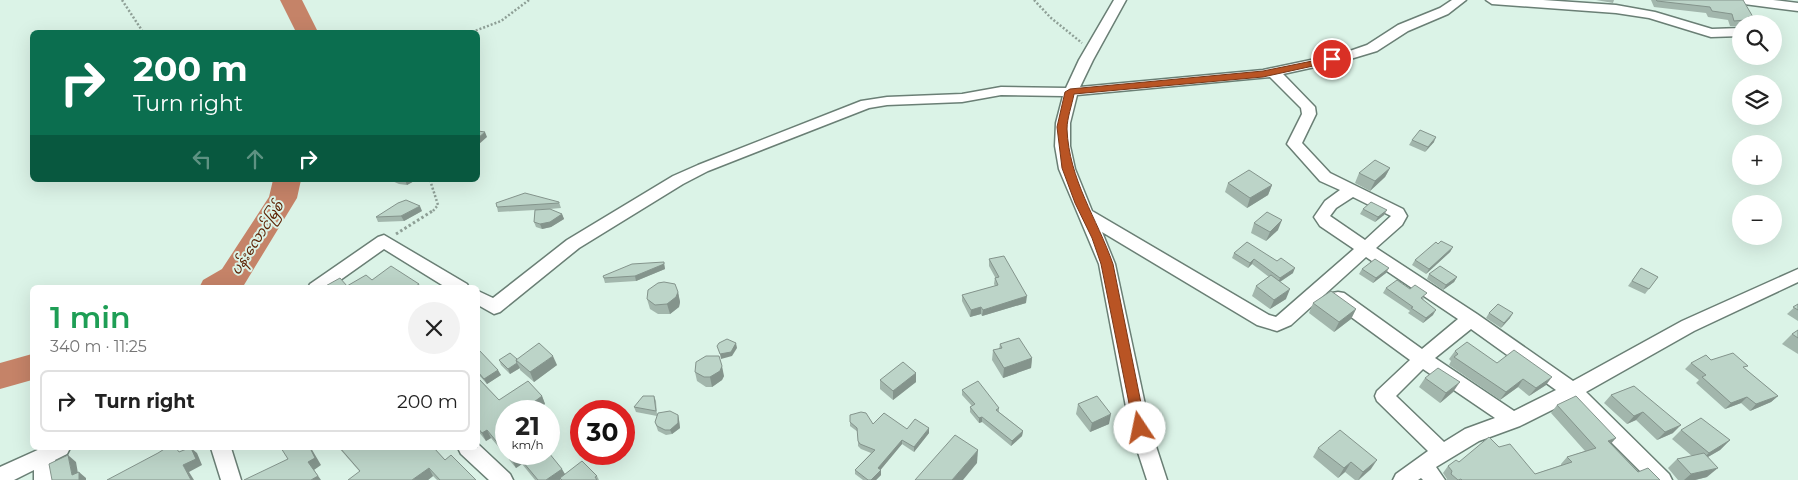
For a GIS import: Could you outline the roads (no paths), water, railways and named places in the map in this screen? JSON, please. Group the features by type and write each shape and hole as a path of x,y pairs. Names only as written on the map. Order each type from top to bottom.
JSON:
{"street":[{"path":"1120,0 1070,92 1062,127 1067,168 1086,215 1098,238 1107,264 1140,428 1157,480"},
{"path":"480,298 494,307 573,244 678,180 703,168 866,104 887,101 962,98 1001,91 1070,92 1194,82 1273,72 1347,56 1372,48 1403,28 1444,12 1460,0"},
{"path":"1492,0 1616,9 1651,15 1711,33 1732,32"},
{"path":"1744,0 1798,7"},
{"path":"1086,215 1263,320 1277,324 1285,320 1365,250 1399,216 1397,213 1325,177 1294,144 1309,114 1308,107 1273,72"},
{"path":"1353,190 1337,198 1322,217 1365,250 1471,320 1572,391 1662,480"},
{"path":"320,285 384,241 456,285"},
{"path":"1403,480 1422,465 1472,435 1513,420 1572,391 1688,326 1798,275"},
{"path":"1322,287 1422,359 1513,420"},
{"path":"1442,452 1384,396 1422,359 1471,320"},
{"path":"222,450 231,480"},
{"path":"470,450 503,480"},
{"path":"0,477 53,451"},
{"path":"44,480 53,451"},
{"path":"1422,465 1435,480"}],"waterway":[{"name":"ပန်းလောင်မြစ်","path":"291,0 306,30"},
{"name":"ပန်းလောင်မြစ်","path":"219,285 233,277 283,198 287,182"},
{"name":"ပန်းလောင်မြစ်","path":"0,376 30,368"}]}
